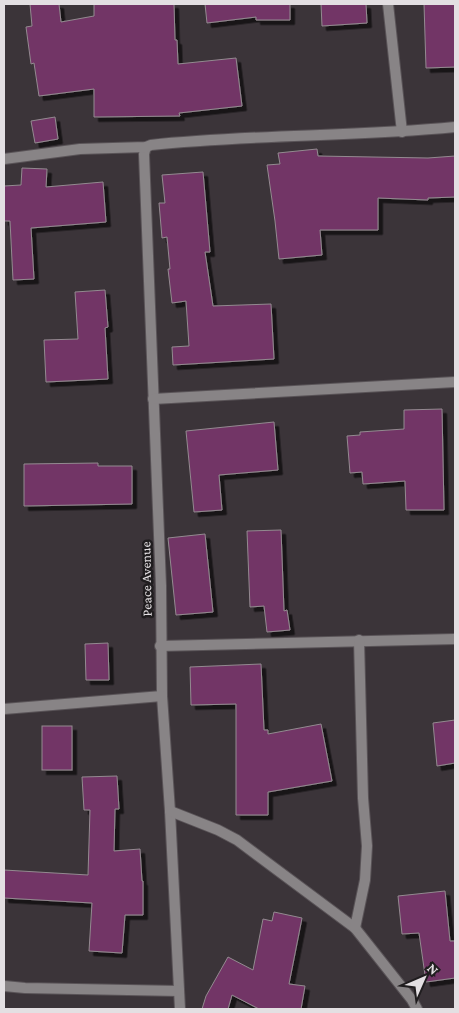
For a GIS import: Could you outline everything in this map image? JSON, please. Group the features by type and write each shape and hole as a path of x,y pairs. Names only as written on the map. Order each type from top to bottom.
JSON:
{"street":[{"path":"388,4 402,132"},
{"path":"4,158 80,149 146,148 151,145 189,141 402,132 455,127"},
{"name":"Peace Avenue","path":"146,148 144,154 161,586 160,646 180,1009"},
{"path":"153,399 455,382"},
{"path":"160,646 455,639"},
{"path":"356,928 365,880 367,846 363,798 359,640"},
{"path":"4,709 162,696"},
{"path":"170,811 218,830 237,840 356,928 417,1009"},
{"path":"4,986 179,991"}],"building":[{"path":"30,4 59,4 61,22 94,16 94,4 174,4 178,64 236,58 242,106 179,113 180,116 94,117 94,89 39,96 34,63 31,64 26,27 32,26"},
{"path":"205,4 290,4 290,20 256,20 256,17 207,23"},
{"path":"321,4 366,4 367,23 322,26"},
{"path":"424,4 455,4 455,67 426,68"},
{"path":"55,117 58,139 35,143 31,121"},
{"path":"317,149 318,156 428,158 455,156 455,197 428,198 428,200 378,198 378,230 320,230 322,255 279,259 267,165 280,164 278,153"},
{"path":"22,168 47,169 46,187 103,182 106,222 31,228 34,279 13,280 10,221 4,221 4,186 21,185"},
{"path":"203,172 210,252 205,252 213,306 271,304 274,359 173,365 172,347 189,346 186,301 172,303 167,237 162,238 159,203 165,203 162,175"},
{"path":"105,290 108,327 105,328 108,379 46,382 44,340 78,339 75,292"},
{"path":"442,409 444,510 406,510 405,481 363,484 362,472 350,473 347,436 360,435 360,432 404,429 404,410"},
{"path":"274,422 278,470 219,475 222,510 194,512 186,431"},
{"path":"98,463 98,466 132,466 132,504 24,506 24,464"},
{"path":"281,530 284,611 287,610 290,630 267,632 264,606 250,607 247,531"},
{"path":"205,534 213,612 176,615 168,538"},
{"path":"108,643 109,680 86,680 85,644"},
{"path":"261,664 264,730 268,730 268,734 321,724 332,781 268,792 268,815 236,815 236,704 191,705 190,667"},
{"path":"455,720 455,763 437,766 433,723"},
{"path":"42,726 72,726 72,770 42,770"},
{"path":"117,776 119,809 115,809 114,851 140,849 143,881 143,915 125,915 122,953 89,951 92,903 4,898 4,870 88,875 90,810 84,810 82,777"},
{"path":"445,891 450,941 455,941 455,978 426,982 419,933 402,934 398,896"},
{"path":"274,912 302,918 289,984 305,986 301,1009 259,1009 232,995 228,1009 202,1009 206,996 228,957 253,970 263,919 272,921"}]}
